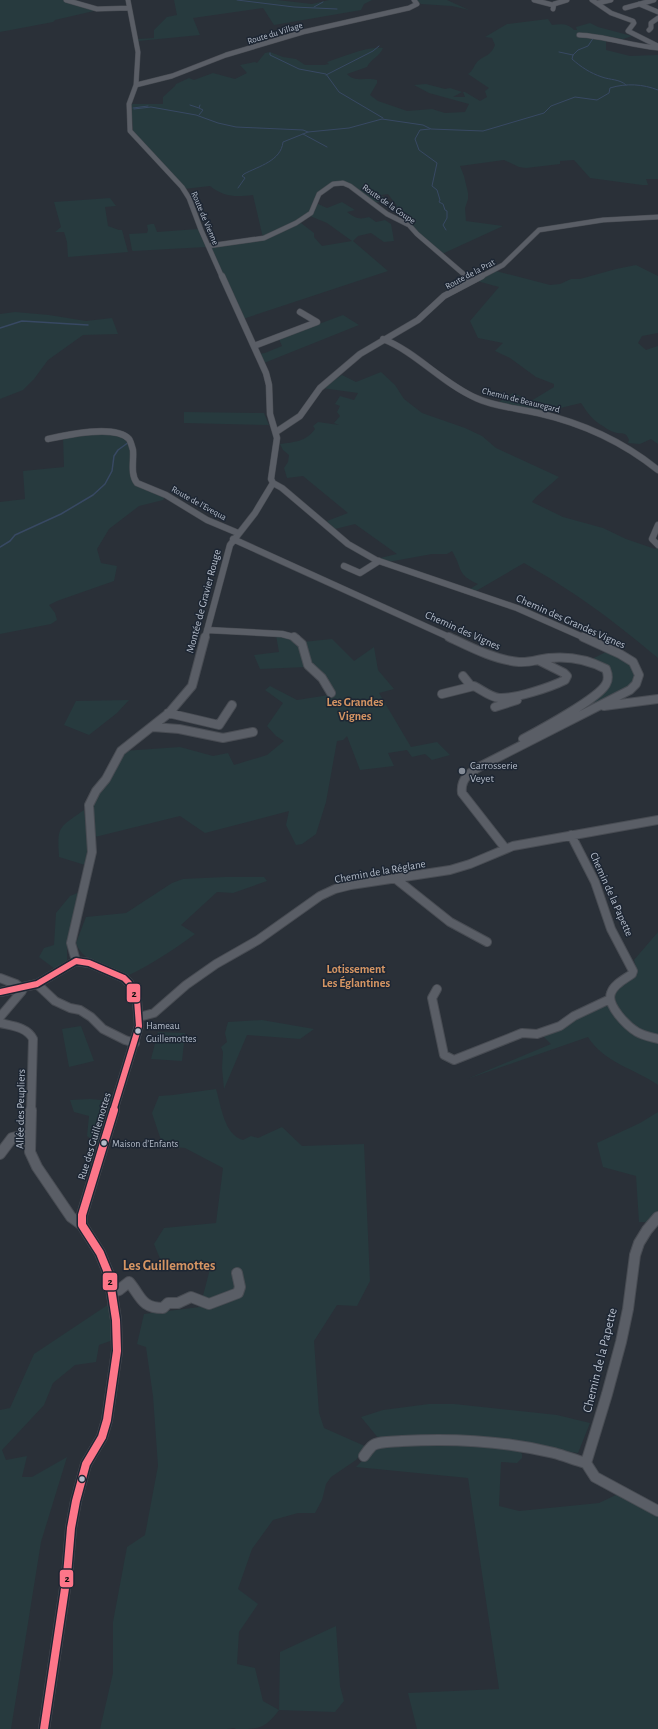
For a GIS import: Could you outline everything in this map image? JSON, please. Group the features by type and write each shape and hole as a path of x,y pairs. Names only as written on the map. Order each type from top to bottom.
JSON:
{"street":[{"path":"66,0 97,9 130,8"},
{"name":"Route de Vienne","path":"128,0 138,48 136,85 129,104 130,131 188,195 208,246 267,377 270,414 276,432"},
{"name":"Route du Village","path":"136,85 177,74 226,55 303,32 409,8 416,4 414,0"},
{"path":"534,0 553,7 558,1 567,0"},
{"path":"592,0 611,13 633,21 634,23 628,31 658,47"},
{"path":"598,3 611,0"},
{"path":"625,8 654,0"},
{"path":"639,4 658,12"},
{"path":"650,30 652,22 658,18"},
{"path":"579,35 597,36 638,46 658,47"},
{"name":"Route de la Coupe","path":"208,246 264,238 296,223 311,213 319,194 333,184 343,183 350,186 387,214 409,225 417,234 472,281"},
{"name":"Route de la Prat","path":"276,432 304,412 323,386 360,354 418,320 437,301 489,273 509,260 536,232 542,229 614,218 658,218"},
{"path":"254,346 317,322 300,312"},
{"name":"Chemin de Beauregard","path":"384,339 396,345 453,386 468,394 493,404 545,414 595,431 646,459 658,470"},
{"name":"Route de l'Evequa","path":"48,439 109,432 124,435 131,444 133,461 132,472 137,483 166,495 236,536"},
{"path":"273,484 272,479 277,443 276,432"},
{"name":"Montée de Gravier Rouge","path":"76,961 71,943 92,852 89,805 96,791 106,779 121,751 153,727 184,697 192,686 226,557 236,536 255,513 268,489 273,484"},
{"name":"Chemin des Grandes Vignes","path":"273,484 282,488 348,544 360,552 379,561 517,608 628,658 636,666 639,679 636,684 624,694 473,771 465,778 461,789 465,797 505,848"},
{"path":"658,525 652,539 658,545"},
{"name":"Chemin des Vignes","path":"236,536 470,646 511,661 528,662 561,657 597,664 606,669 609,677 604,687 595,696 508,748 506,754"},
{"path":"344,566 360,573 379,561"},
{"path":"208,630 282,634 297,638 302,644 308,665 322,678 331,693"},
{"path":"442,694 474,686 485,693 499,698 511,697 562,682 566,678 564,672 540,661"},
{"path":"463,676 471,686"},
{"path":"495,707 514,702 531,692"},
{"path":"597,707 658,699"},
{"path":"168,713 219,725 232,705"},
{"path":"153,727 178,729 223,738 253,732"},
{"name":"Chemin de la Réglane","path":"139,1017 154,1013 186,984 216,964 258,940 326,893 344,886 459,868 505,848 658,820"},
{"name":"Chemin de la Papette","path":"437,989 432,998 444,1055 454,1060 522,1033 537,1034 560,1026 574,1016 610,999 611,992 632,974 632,967 611,929 595,882 572,835"},
{"path":"396,879 450,922 487,942"},
{"path":"0,992 37,984 76,961"},
{"name":"Rue des Guillemottes","path":"76,961 90,963 124,978 129,982 136,997 140,1026 84,1209 82,1225"},
{"path":"0,978 16,984 21,988"},
{"path":"37,984 54,1001 70,1008 80,1010 91,1017 103,1029 125,1040 135,1043"},
{"path":"0,1017 22,991 21,988"},
{"path":"610,999 614,1010 636,1032 658,1039"},
{"name":"Allée des Peupliers","path":"0,1023 26,1030 32,1035 30,1152 37,1167 71,1217 82,1225"},
{"path":"0,1154 7,1141 11,1138 30,1134"},
{"name":"Chemin de la Papette","path":"586,1465 625,1324 632,1264 635,1251 646,1231 658,1217"},
{"path":"44,1729 67,1575 74,1514 85,1467 102,1437 108,1420 117,1351 116,1320 106,1265 82,1225"},
{"path":"112,1292 119,1290 129,1282 147,1307 163,1308 168,1303 178,1303 190,1297 210,1304 238,1293 240,1287 237,1273"},
{"path":"364,1456 372,1446 404,1440 440,1440 493,1443 546,1451 586,1465 595,1477 658,1511"}],"green space":[{"path":"0,0 63,0 98,10 55,20 53,22 0,32"},
{"path":"174,0 277,0 312,4 329,0 372,0 364,4 361,10 274,25 263,8 193,18 200,35 138,41 138,39 154,38 154,30 167,17 177,15"},
{"path":"417,0 447,0 469,10 452,6 421,4"},
{"path":"548,19 552,25 567,25 574,30 577,30 576,27 590,23 598,27 632,36 623,39 600,35 597,37 606,40 606,50 630,56 658,55 658,179 646,179 648,185 642,185 590,178 574,160 560,161 560,164 526,168 519,167 504,160 460,166 468,193 465,208 466,221 503,226 442,254 402,220 403,217 393,208 397,206 388,194 381,195 384,197 380,199 382,201 375,203 341,182 316,197 311,210 305,217 263,238 253,195 241,196 225,194 210,186 184,189 133,131 131,104 163,104 163,97 176,84 189,78 194,80 213,73 235,79 247,73 240,65 255,62 257,63 265,53 270,52 283,57 296,59 305,65 324,65 329,64 327,62 355,52 383,48 367,67 347,74 350,77 357,79 377,80 377,83 370,95 378,101 407,111 432,109 445,113 465,112 469,104 429,93 414,85 426,84 445,89 450,88 462,92 453,97 465,97 463,92 465,92 480,101 487,97 485,91 489,88 468,74 478,61 490,53 495,45 492,38 485,37 507,24"},
{"path":"110,198 116,206 105,207 108,226 122,230 128,252 68,257 67,242 64,232 55,232 61,227 54,202"},
{"path":"342,202 355,210 347,212 355,217 369,217 376,222 385,220 391,224 394,241 384,242 371,233 358,236 353,241 388,271 243,319 210,247 262,239 301,223 314,233 314,237 322,246 352,241 327,223 310,216 314,212 316,203 327,208"},
{"path":"154,224 157,232 198,229 206,247 133,251 129,234 147,233 147,225"},
{"path":"636,265 658,276 658,333 642,336 638,343 646,350 658,346 658,444 651,439 640,444 628,443 629,440 626,435 612,431 596,422 581,403 552,410 548,414 497,403 513,393 531,401 554,387 554,384 536,377 510,358 495,351 503,343 478,338 470,321 499,287 477,281 496,271 550,285 560,284 571,279 580,279"},
{"path":"15,312 49,315 86,321 112,318 118,334 83,335 48,360 34,379 23,390 0,399 0,314"},
{"path":"343,315 359,325 264,363 259,354 282,346 279,339"},
{"path":"381,372 395,385 404,399 422,413 465,428 482,436 496,448 559,477 532,502 563,517 603,528 626,539 655,549 658,546 658,658 594,608 524,563 476,591 470,589 478,584 463,574 452,551 447,554 432,554 388,562 380,558 397,554 355,524 335,529 327,521 348,513 303,476 287,478 284,468 288,462 289,455 283,450 280,444 295,442 308,437 315,429 313,426 318,422 339,425 334,423 340,416 337,412 340,406 335,404 340,396 354,400 358,393 322,388 342,375 356,382"},
{"path":"184,412 264,413 269,425 184,423"},
{"path":"107,433 126,438 131,450 132,477 165,497 163,500 139,506 109,529 97,549 101,563 117,566 114,581 49,605 55,613 57,620 51,624 0,634 0,502 25,499 23,471 64,467 63,437"},
{"path":"276,635 295,638 307,667 260,669 254,655 279,652"},
{"path":"332,639 354,661 374,647 378,670 394,689 379,693 411,747 437,742 450,755 432,760 425,754 412,757 407,750 388,753 394,766 360,770 347,736 343,740 337,741 326,802 316,834 302,844 296,845 286,825 289,811 205,833 180,816 95,837 91,817 93,804 123,751 180,747 213,756 228,753 234,765 267,755 284,741 276,736 267,726 283,703 265,690 270,686 297,700 329,695 311,664 303,642"},
{"path":"608,651 628,661 636,676 630,687 559,723 608,689 612,678 611,672 592,661 592,659"},
{"path":"129,700 117,713 89,735 64,725 76,701"},
{"path":"84,810 88,845 85,865 59,857 58,847 61,828 69,820"},
{"path":"264,877 267,881 233,893 217,892 181,925 195,934 179,946 145,967 127,976 98,964 79,950 76,943 86,917 126,913 172,883 183,879"},
{"path":"80,892 67,947 67,960 64,964 55,969 39,957 44,948 54,945 56,913 70,896"},
{"path":"658,932 658,1085 602,1053 594,1046 588,1037 467,1079 551,1044 543,1036 566,1027 579,1016 606,1005 615,998 614,992 637,971 634,960"},
{"path":"262,1020 314,1029 300,1039 247,1035 224,1089 222,1068 223,1052 221,1047 227,1042 225,1033 228,1022"},
{"path":"81,1026 94,1061 69,1067 62,1029"},
{"path":"158,1032 185,1033 182,1061 151,1059"},
{"path":"216,1089 227,1126 231,1132 243,1140 251,1136 258,1138 282,1127 302,1146 364,1144 370,1281 357,1306 337,1305 314,1341 319,1413 324,1428 367,1447 356,1460 331,1477 326,1484 322,1500 315,1513 298,1513 273,1520 252,1549 238,1589 258,1604 239,1632 237,1664 255,1668 263,1701 279,1710 270,1721 261,1727 250,1729 100,1729 113,1673 113,1622 127,1547 145,1535 158,1466 153,1396 146,1347 137,1344 144,1314 200,1307 210,1269 163,1266 154,1244 164,1228 216,1223 223,1168 185,1148 163,1146 152,1113 159,1096"},
{"path":"90,1099 112,1101 100,1146 87,1136 89,1116 74,1112 70,1100"},
{"path":"658,1112 658,1212 647,1222 639,1222 636,1176 603,1167 597,1143 640,1123"},
{"path":"109,1304 113,1340 99,1345 96,1362 75,1365 53,1383 44,1405 2,1450 6,1460 27,1456 22,1477 32,1477 67,1457 41,1542 11,1729 0,1729 0,1410 10,1408 34,1354"},
{"path":"429,1404 454,1404 557,1415 590,1423 578,1453 540,1447 379,1439 361,1417 383,1410"},
{"path":"430,1442 516,1448 522,1454 522,1458 517,1463 501,1462 499,1506 519,1511 599,1503 618,1494 658,1515 658,1729 417,1729 408,1693 499,1689 468,1478 356,1467 372,1451 379,1447"},
{"path":"336,1626 340,1686 344,1701 335,1712 279,1710 280,1652"}],"waterway":[{"path":"237,0 294,7 337,9"},
{"path":"314,7 323,2"},
{"path":"573,55 578,50 588,46 594,37"},
{"path":"327,75 373,51 379,46"},
{"path":"559,52 573,55"},
{"path":"270,53 270,55 299,69 327,75"},
{"path":"573,55 572,59 590,72 624,83 626,85"},
{"path":"327,75 339,92 383,118"},
{"path":"308,132 349,128 382,119 423,125 431,129 483,131 544,113 551,106 575,97 597,100 609,93 610,88 626,85"},
{"path":"626,85 646,86 658,90"},
{"path":"190,105 199,108"},
{"path":"133,108 148,106"},
{"path":"134,109 151,107 196,115 218,123 236,127 303,130 308,132"},
{"path":"199,108 203,110 199,115"},
{"path":"430,129 420,130 415,139 419,150 437,163 432,186 437,190 440,200 439,202 443,204 445,210 447,211 447,218 443,225 446,230"},
{"path":"303,134 308,132"},
{"path":"238,188 245,178 242,176 244,174 274,158 281,149 283,142 303,134"},
{"path":"303,134 327,147"},
{"path":"0,328 22,321 88,325"},
{"path":"0,547 10,541 15,535 61,514 93,495 105,484 112,471 114,456 118,450 129,442"}],"transit line":[{"name":"2","path":"0,992 37,984 76,961 89,963 124,978 129,983 137,1000 139,1026 82,1215 82,1225 100,1253 109,1275 116,1320 117,1351 107,1420 102,1437 86,1464 76,1501 71,1528 67,1575 44,1729"}],"place":[{"name":"Carrosserie Veyet","path":"462,771"},
{"name":"Hameau Guillemottes","path":"138,1031"},
{"name":"Maison d’Enfants","path":"104,1143"}],"district":[{"name":"Les Grandes Vignes","path":"355,709"},
{"name":"Lotissement Les Églantines","path":"356,976"},
{"name":"Les Guillemottes","path":"169,1265"}]}
